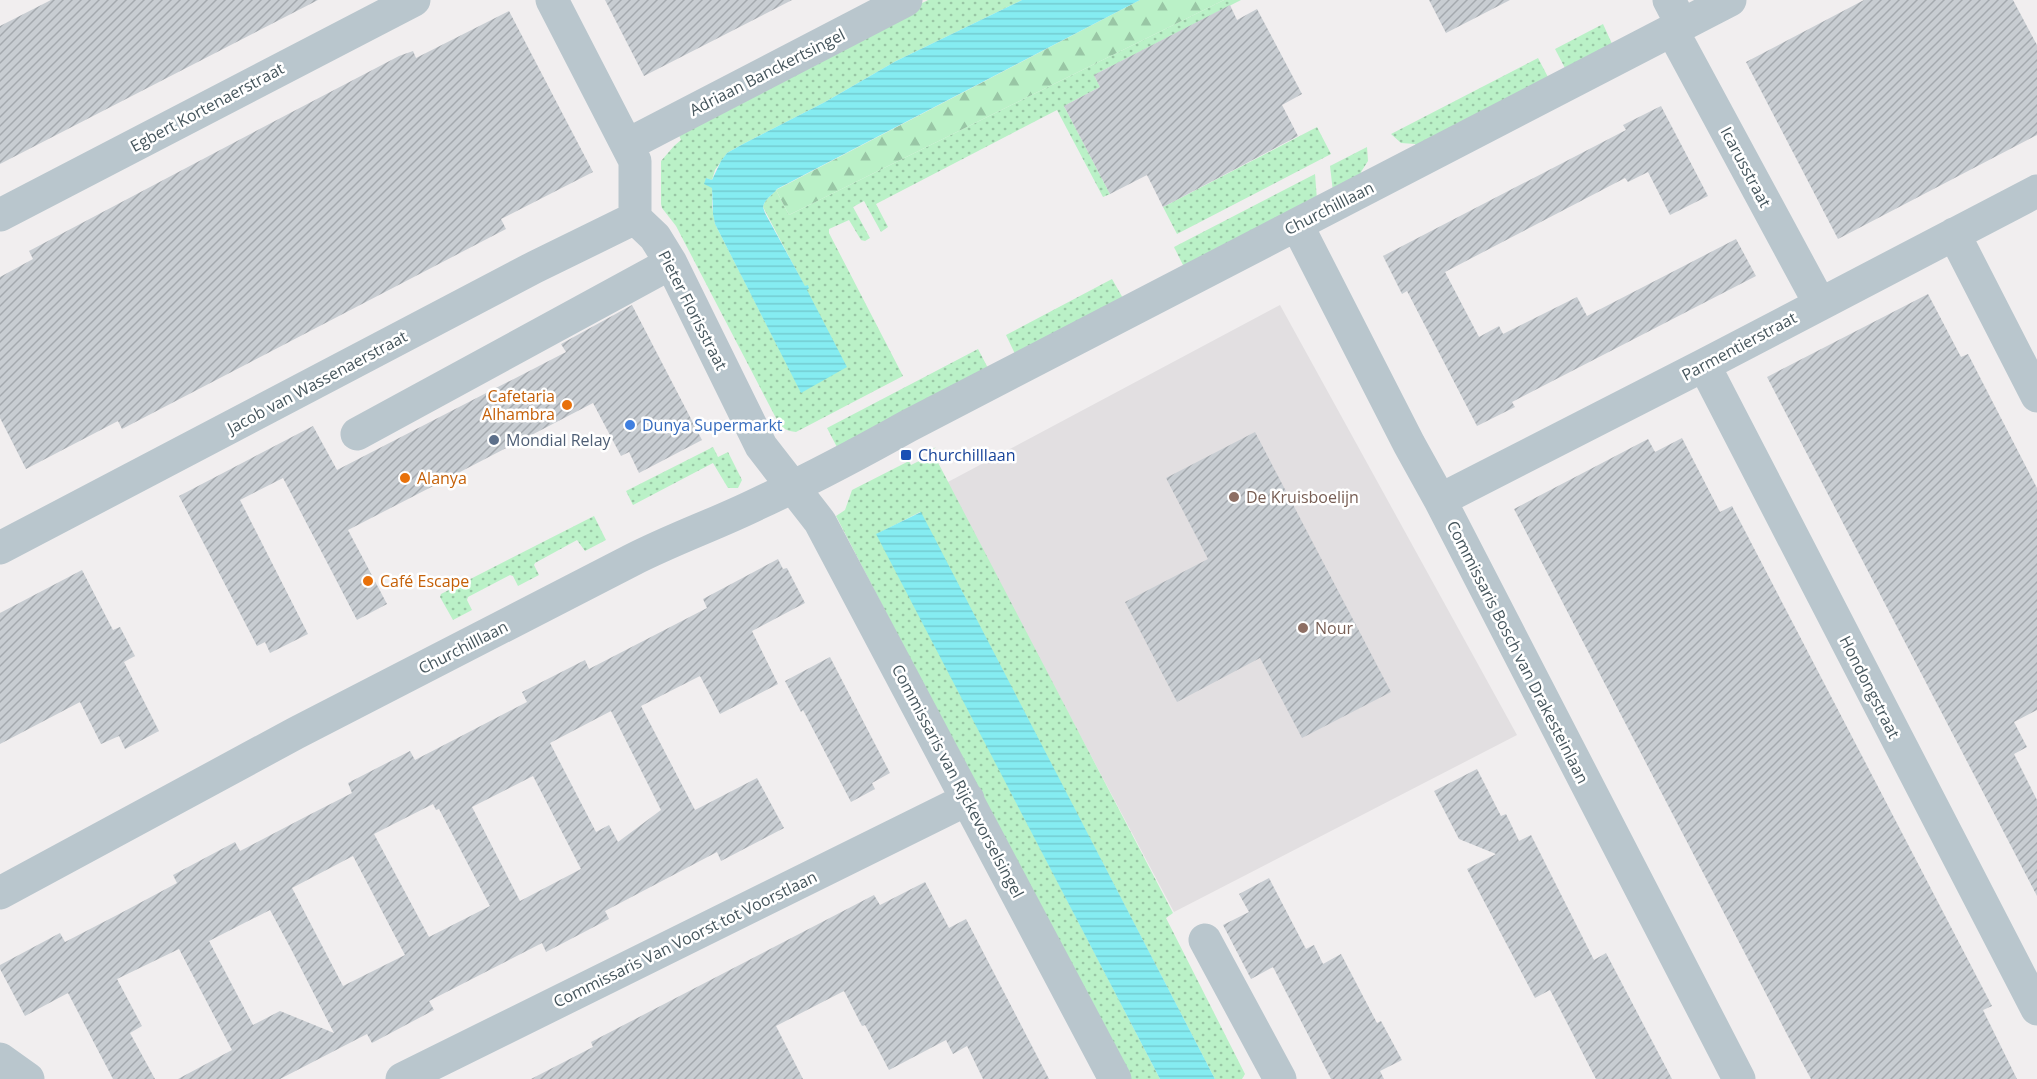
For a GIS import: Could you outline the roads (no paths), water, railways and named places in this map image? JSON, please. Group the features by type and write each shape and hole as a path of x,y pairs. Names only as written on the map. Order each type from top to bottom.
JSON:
{"street":[{"name":"Egbert Kortenaerstraat","path":"0,215 414,0"},
{"path":"552,0 635,161 634,218"},
{"name":"Churchilllaan","path":"0,893 296,733 673,539 755,506 839,465 908,426 1297,225 1674,18 1730,0"},
{"name":"Adriaan Banckertsingel","path":"627,145 889,4"},
{"name":"Icarusstraat","path":"1674,18 1820,304"},
{"name":"Parmentierstraat","path":"1440,500 2037,191"},
{"name":"Pieter Florisstraat","path":"634,218 655,237 671,263 761,446 793,487"},
{"name":"Jacob van Wassenaerstraat","path":"2,541 634,218"},
{"name":"Commissaris Bosch van Drakesteinlaan","path":"1297,225 1739,1079"},
{"path":"1954,234 2037,396"},
{"path":"357,434 671,263"},
{"name":"Hondongstraat","path":"1704,365 2037,1009"},
{"name":"Commissaris van Rijckevorselsingel","path":"793,487 819,522 1115,1079"},
{"name":"Commissaris Van Voorst tot Voorstlaan","path":"402,1079 968,799"},
{"path":"1205,940 1280,1079"},
{"path":"0,1059 28,1079"}],"water":[{"path":"1022,0 1140,0 777,189 765,201 763,207 765,213 805,286 808,285 807,290 847,367 801,393 715,224 712,188 704,184 706,178 712,180 727,153 825,102 896,61"},
{"path":"921,512 1215,1079 1160,1079 876,534"}],"place":[{"name":"Cafetaria Alhambra","path":"567,405"},
{"name":"Dunya Supermarkt","path":"630,425"},
{"name":"Mondial Relay","path":"494,440"},
{"name":"Churchilllaan","path":"906,455"},
{"name":"Alanya","path":"405,478"},
{"name":"De Kruisboelijn","path":"1234,497"},
{"name":"Café Escape","path":"368,581"},
{"name":"Nour","path":"1303,628"}]}
